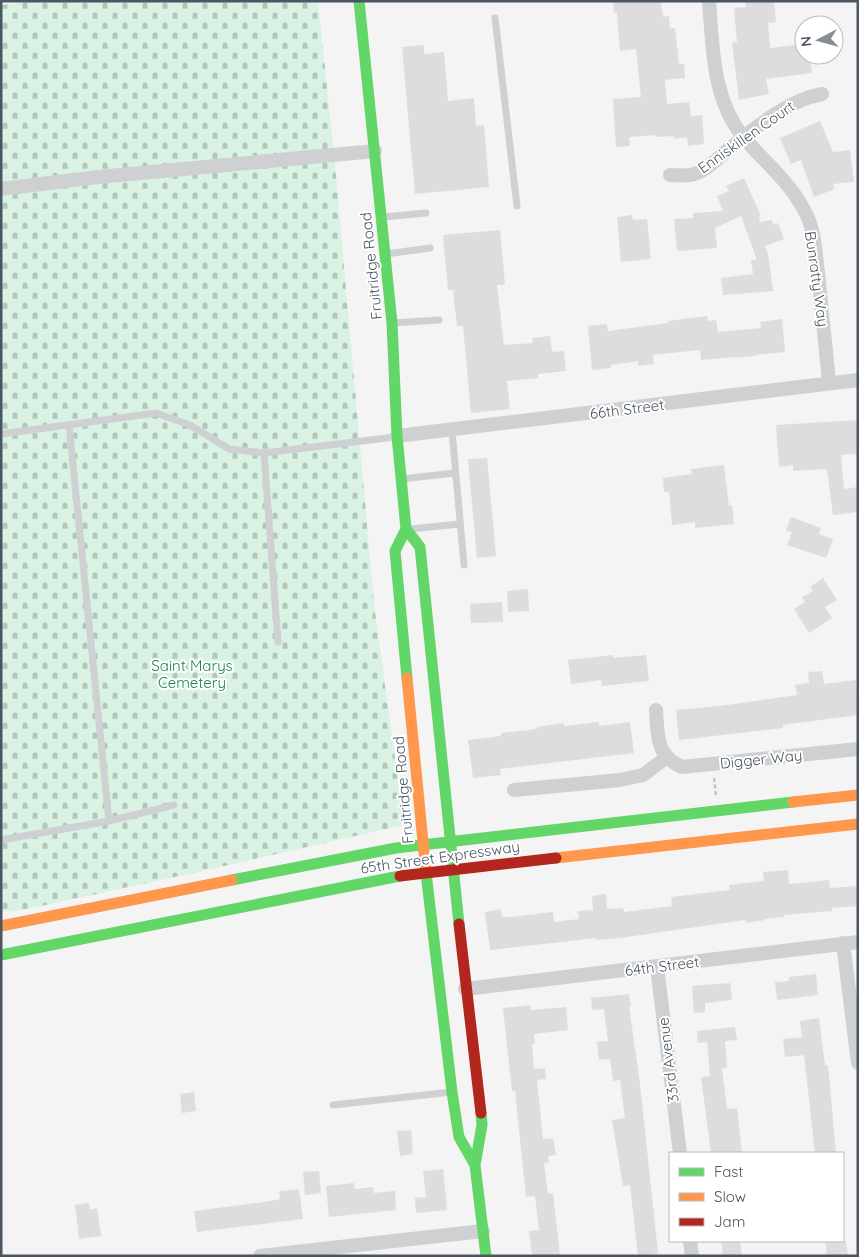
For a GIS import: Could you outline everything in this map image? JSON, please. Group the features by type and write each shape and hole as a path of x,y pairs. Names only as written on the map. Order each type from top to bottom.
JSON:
{"main road":[{"name":"Fruitridge Road","path":"359,1 392,323 397,436 406,529 420,547 452,869 482,1125 475,1165 486,1256"},
{"name":"Fruitridge Road","path":"406,529 395,551 426,872 459,1137 475,1165"},
{"name":"65th Street Expressway","path":"1,926 396,848 858,796"},
{"name":"65th Street Expressway","path":"1,955 398,876 858,824"}],"street":[{"name":"Bunratty Way","path":"709,1 718,90 743,137 785,181 808,219 815,247 829,383"},
{"name":"Enniskillen Court","path":"670,176 691,175 708,167 743,137 789,105 807,96 822,94"},
{"path":"1,189 98,177 375,151"},
{"name":"66th Street","path":"397,436 452,431 858,380"},
{"path":"514,790 620,780 643,775 667,757 659,745 656,710"},
{"name":"Digger Way","path":"667,757 673,763 682,767 858,749"},
{"name":"64th Street","path":"466,989 858,942"},
{"path":"843,943 858,1063"},
{"name":"33rd Avenue","path":"657,967 680,1152"},
{"path":"260,1256 483,1231"},
{"path":"690,1242 692,1256"}],"lane":[{"path":"495,18 516,206"},
{"path":"382,218 426,213"},
{"path":"385,254 430,248"},
{"path":"392,323 439,320"},
{"path":"1,434 156,413 190,425 229,449 264,453 397,436"},
{"path":"69,425 109,821"},
{"path":"452,431 464,565"},
{"path":"264,453 278,642"},
{"path":"401,480 455,473"},
{"path":"406,529 460,524"},
{"path":"1,840 109,821 174,806"},
{"path":"333,1105 452,1092"}],"path":[{"path":"713,764 718,811"}],"green space":[{"name":"Saint Marys Cemetery","path":"35,1 318,1 335,165 374,604 404,825 18,911 1,912 1,5"}],"building":[{"path":"613,1 661,1 663,17 669,16 670,29 675,28 679,64 684,64 685,78 665,80 667,104 689,102 691,116 702,115 704,144 688,146 687,137 674,139 674,136 656,137 656,135 629,137 630,146 616,147 613,99 641,97 636,49 620,51 617,13 614,13"},
{"path":"745,1 774,1 776,22 768,23 770,48 794,45 794,65 811,65 812,73 766,79 769,94 739,100 732,43 737,42 734,8 746,7"},
{"path":"424,45 424,54 444,52 448,101 474,98 476,126 484,125 489,187 415,194 402,47"},
{"path":"820,121 833,152 850,150 854,182 833,184 835,189 814,197 801,160 791,164 780,138"},
{"path":"744,178 761,216 759,217 760,222 772,220 773,225 778,223 784,239 765,246 768,253 773,291 723,295 721,278 753,274 751,260 757,260 741,216 715,228 717,248 677,251 674,219 693,218 693,213 723,211 717,196 729,191 726,186"},
{"path":"632,215 633,220 647,219 651,259 621,262 617,217"},
{"path":"500,230 505,285 497,285 504,345 533,343 532,338 550,336 552,352 564,351 566,371 538,374 538,378 507,381 510,409 471,413 463,326 457,326 453,290 448,290 443,235"},
{"path":"707,316 708,321 716,320 718,332 761,328 760,322 782,319 785,352 701,360 700,350 653,355 654,364 638,366 638,361 611,365 611,368 592,370 588,326 607,324 608,331"},
{"path":"858,420 858,454 841,455 844,489 858,487 858,512 833,515 827,469 793,471 793,465 779,467 776,425"},
{"path":"487,458 496,556 477,558 468,459"},
{"path":"724,465 729,506 732,505 734,524 695,528 695,522 672,525 669,492 664,492 663,478 692,474 691,469"},
{"path":"791,517 821,528 819,534 833,539 826,558 787,545 792,532 786,530"},
{"path":"823,578 837,600 825,607 832,618 809,633 794,609 805,602 802,597 813,591 810,587"},
{"path":"528,589 529,611 508,612 507,591"},
{"path":"502,602 503,622 471,623 470,604"},
{"path":"613,655 613,658 646,655 649,681 602,686 601,680 571,684 568,660"},
{"path":"822,671 824,684 856,680 858,715 782,725 783,728 679,740 676,710 797,695 795,685 809,683 808,672"},
{"path":"599,722 599,726 630,722 634,753 500,769 501,775 473,778 468,740 501,736 501,733 537,729 537,727 564,723 564,726"},
{"path":"788,870 789,884 829,880 830,888 858,886 858,906 832,908 832,911 784,915 784,917 746,923 745,920 620,938 596,940 596,938 490,950 485,912 501,909 502,917 510,917 553,912 554,922 579,919 578,911 593,910 592,896 606,894 607,909 623,908 624,912 672,906 671,897 730,890 729,885 764,881 763,872"},
{"path":"816,974 818,995 777,1000 775,982 789,981 789,977"},
{"path":"730,983 732,1000 705,1003 705,1012 694,1013 692,986"},
{"path":"629,994 658,1253 638,1256 630,1185 623,1186 612,1120 625,1118 620,1080 613,1081 610,1059 599,1060 597,1042 608,1041 604,1009 592,1010 591,998"},
{"path":"530,1005 531,1010 566,1007 568,1030 534,1034 535,1044 532,1044 534,1069 545,1068 546,1079 537,1080 543,1139 553,1138 556,1155 548,1156 549,1162 544,1163 548,1194 553,1193 560,1256 532,1256 529,1231 539,1230 535,1196 526,1197 515,1091 512,1091 503,1008"},
{"path":"819,1018 825,1065 828,1065 836,1152 815,1152 804,1055 785,1057 783,1039 802,1037 800,1021"},
{"path":"735,1027 737,1040 725,1041 727,1068 722,1068 727,1109 737,1108 742,1152 711,1152 701,1077 710,1076 707,1042 698,1043 697,1031"},
{"path":"194,1092 196,1111 182,1113 180,1094"},
{"path":"411,1130 413,1154 400,1156 397,1131"},
{"path":"443,1169 447,1210 416,1213 415,1198 426,1197 423,1171"},
{"path":"319,1171 321,1193 305,1195 303,1172"},
{"path":"354,1183 355,1189 373,1187 374,1193 395,1191 396,1210 329,1217 326,1186"},
{"path":"299,1189 303,1219 197,1232 194,1211 271,1201 280,1199 279,1191"},
{"path":"89,1203 90,1210 97,1208 101,1236 79,1239 75,1205"},
{"path":"846,1241 848,1256 827,1256 825,1242"},
{"path":"721,1242 740,1242 742,1256 723,1256"}],"traffic: fast":[{"path":"359,1 392,323 397,436 406,529 395,551 407,678"},
{"path":"406,529 420,547 459,924"},
{"path":"232,880 396,848 793,802"},
{"path":"426,873 459,1137 475,1165"},
{"path":"1,955 400,876"},
{"path":"481,1113 482,1125 475,1165 486,1256"}],"traffic: slow":[{"path":"407,678 426,873"},
{"path":"793,802 858,795"},
{"path":"556,858 858,824"},
{"path":"1,926 232,880"}],"traffic: jam":[{"path":"400,876 556,858"},
{"path":"459,924 481,1113"}]}
